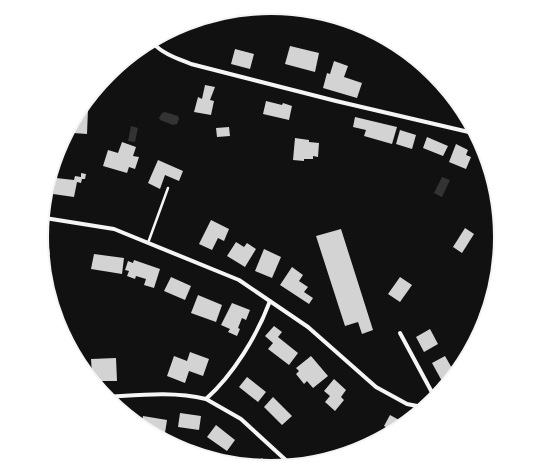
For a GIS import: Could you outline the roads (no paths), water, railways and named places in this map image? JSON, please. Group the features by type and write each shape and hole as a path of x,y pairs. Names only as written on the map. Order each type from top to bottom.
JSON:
{"street":[{"path":"157,46 173,56 191,64 336,101 467,132"},
{"path":"48,219 114,229 239,280 308,327 376,387 407,404 416,406"},
{"path":"206,399 219,388 248,346 262,323 270,301"},
{"path":"400,334 432,392"},
{"path":"115,397 168,394 189,395 206,399 241,419 286,460"}],"lane":[{"path":"148,243 168,188"}]}
